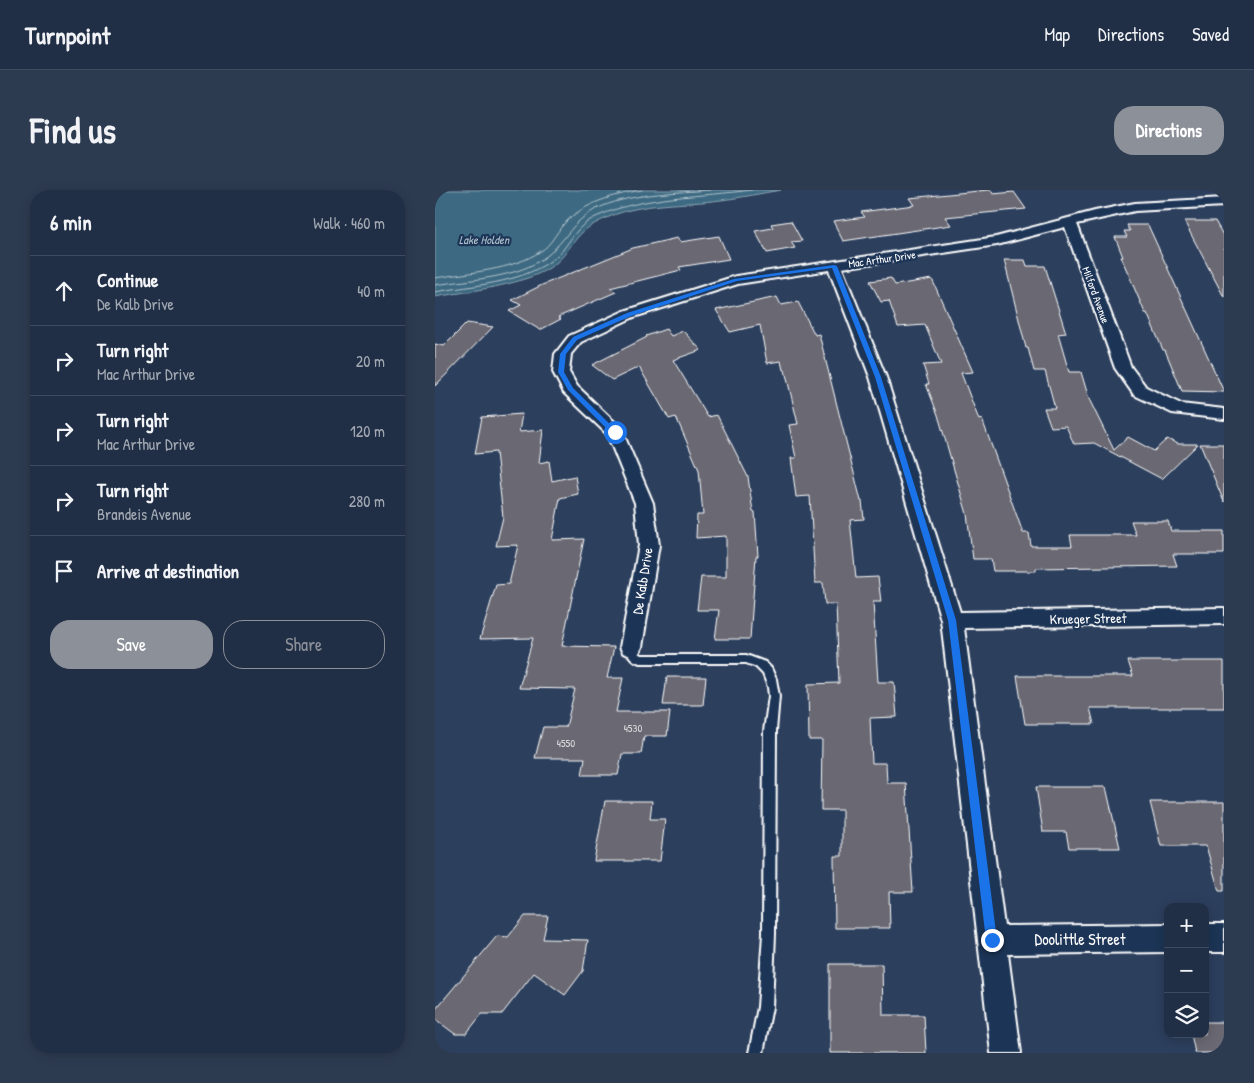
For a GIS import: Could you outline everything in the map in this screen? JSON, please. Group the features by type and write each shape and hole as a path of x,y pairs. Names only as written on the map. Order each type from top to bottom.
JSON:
{"street":[{"name":"Mac Arthur Drive","path":"562,362 563,354 575,338 629,314 736,280 997,240 1135,207 1224,202"},
{"name":"Milford Avenue","path":"1070,222 1123,368 1140,390 1178,409 1224,414"},
{"path":"834,266 878,377 952,620 1006,1053"},
{"name":"De Kalb Drive","path":"562,362 561,372 570,389 615,432 644,503 649,545 631,647"},
{"name":"Krueger Street","path":"952,620 1224,616"},
{"name":"Doolittle Street","path":"992,940 1164,938"},
{"path":"1209,938 1224,938"}],"lane":[{"path":"631,647 635,656 640,659 746,659 760,664 771,677 775,704 770,731 769,934 765,1007 756,1053"}],"water":[{"name":"Lake Holden","path":"435,190 781,190 707,202 650,206 622,212 587,228 555,264 544,271 515,282 435,297"}],"building":[{"path":"991,190 993,194 1014,192 1026,209 945,217 951,225 843,241 833,221 865,217 861,212 914,205 909,198"},
{"path":"791,221 802,241 791,242 795,248 767,253 755,231 773,228 771,224"},
{"path":"1184,221 1215,221 1224,237 1224,297"},
{"path":"1127,225 1148,225 1224,392 1182,391 1165,350 1163,350 1147,313 1145,313 1121,257 1123,257 1115,237 1127,237 1124,231 1130,231"},
{"path":"719,236 729,259 679,267 681,270 610,288 616,292 558,317 561,319 540,330 509,311 521,305 512,300 542,285 633,248 677,238 680,242"},
{"path":"1004,260 1025,260 1027,266 1045,266 1066,333 1058,334 1069,372 1081,372 1089,399 1114,450 1128,437 1154,451 1167,439 1178,444 1198,444 1162,479 1094,443 1074,444 1066,426 1051,427 1044,408 1055,408 1045,371 1034,371 1028,348 1026,348"},
{"path":"891,278 895,285 932,279 973,372 961,373 979,420 982,419 1023,533 1029,533 1031,546 1072,546 1070,535 1136,535 1131,521 1168,521 1171,531 1224,531 1224,554 1173,554 1177,566 1036,568 1036,571 993,571 991,559 973,559 967,514 938,415 926,384 929,384 923,365 941,364 925,325 898,327 889,301 881,302 870,281"},
{"path":"777,297 781,305 798,302 815,335 819,334 862,501 864,519 850,520 856,578 878,577 881,602 873,602 878,682 894,682 897,717 870,718 872,763 886,763 887,783 906,783 913,892 889,892 890,928 835,928 834,856 842,856 842,810 821,810 822,740 809,740 808,684 839,683 836,604 825,604 823,583 815,583 810,496 796,497 791,458 796,458 789,425 798,424 785,370 783,370 781,361 767,363 760,325 730,332 716,310"},
{"path":"467,323 493,327 435,386 435,344 444,346"},
{"path":"666,329 671,336 683,331 701,350 673,360 708,417 717,415 748,477 753,512 755,512 758,556 756,556 750,639 715,639 719,610 697,610 701,577 726,577 726,536 696,538 697,515 703,515 699,470 676,417 669,419 639,367 612,380 592,365 646,336"},
{"path":"522,414 519,432 543,430 539,463 549,461 552,481 575,476 578,494 560,498 552,540 584,539 562,646 614,647 607,678 623,678 616,712 670,712 667,736 644,736 641,754 622,754 618,775 582,775 585,758 535,758 543,727 566,727 575,689 519,688 533,638 480,639 496,585 509,584 518,545 496,546 503,517 496,452 475,454 482,417"},
{"path":"1200,444 1224,444 1224,502"},
{"path":"1128,661 1224,661 1224,708 1090,708 1094,724 1025,724 1017,676 1133,676"},
{"path":"667,677 706,677 703,705 663,705"},
{"path":"1036,787 1106,787 1120,848 1069,848 1066,832 1043,832"},
{"path":"605,801 652,801 650,819 665,819 660,861 594,861"},
{"path":"1150,802 1224,802 1224,891 1219,891 1206,846 1161,846"},
{"path":"525,916 548,916 543,939 588,940 583,971 565,995 534,973 502,1014 482,1014 466,1034 455,1034 435,1019 435,1010 497,936 508,937"},
{"path":"830,964 882,964 883,1015 924,1015 926,1053 830,1053"},
{"path":"1209,1022 1224,1022 1224,1053 1195,1053 1192,1038 1209,1038"}],"route":[{"path":"615,432 570,389 561,372 563,354 575,338 629,314 736,280 834,266 878,377 952,620 992,940"}]}
